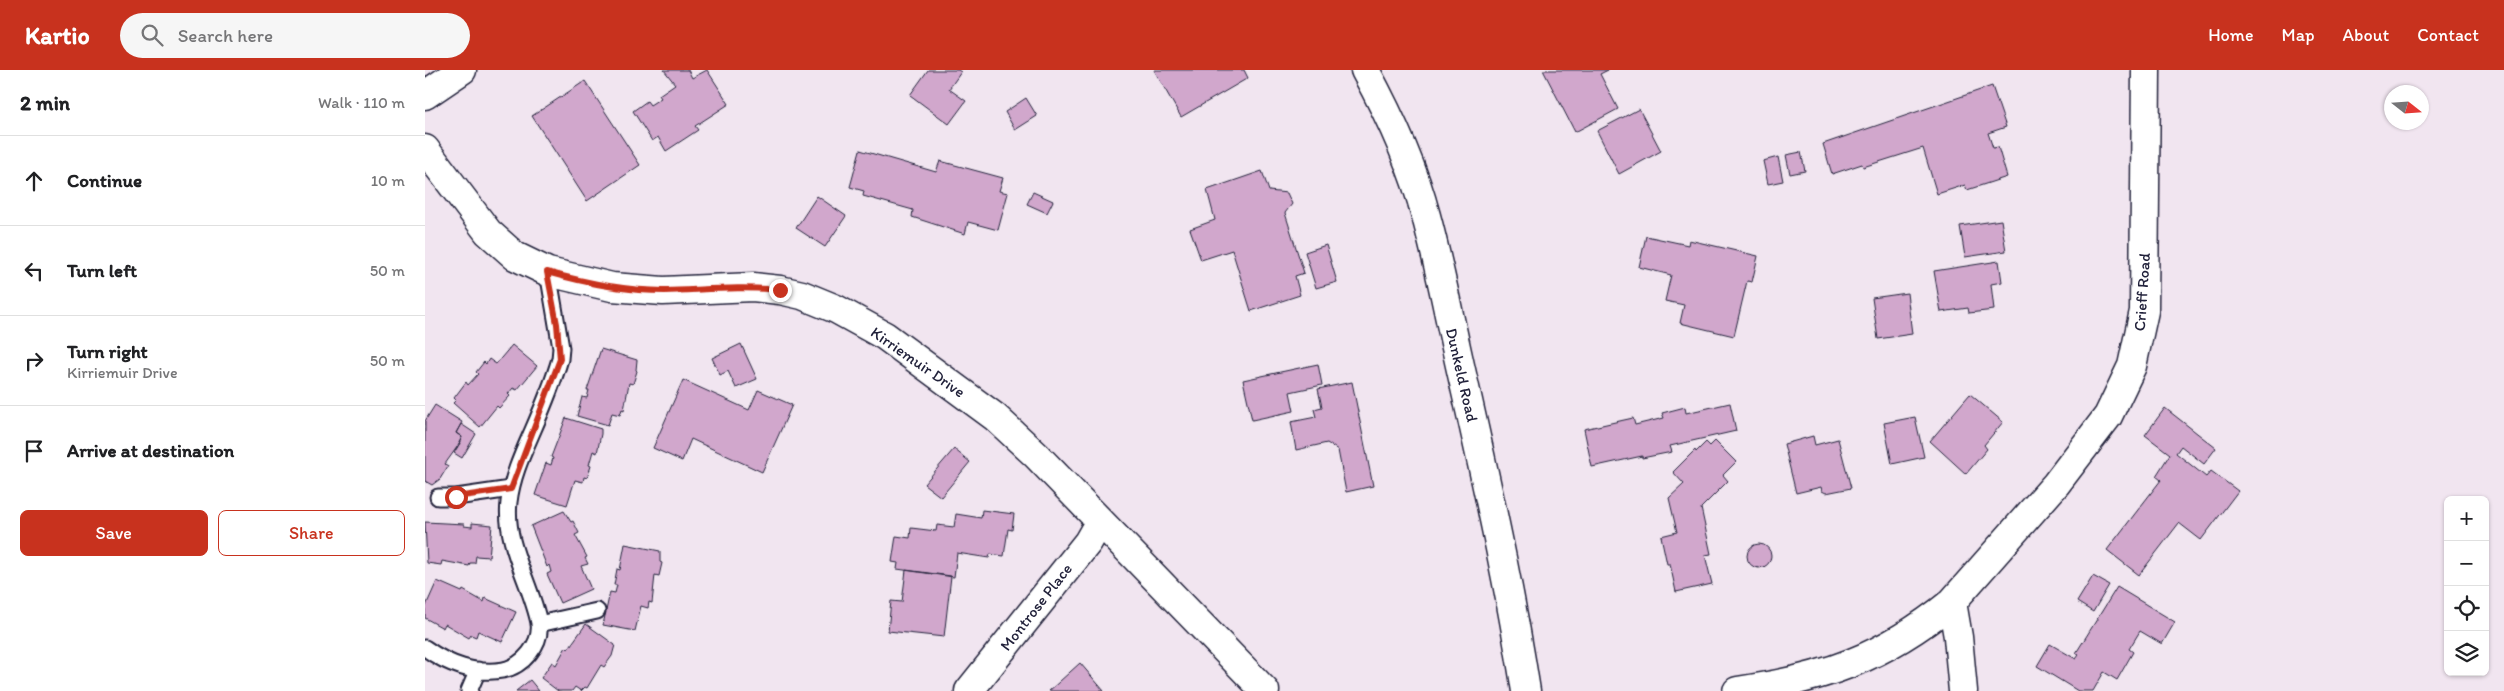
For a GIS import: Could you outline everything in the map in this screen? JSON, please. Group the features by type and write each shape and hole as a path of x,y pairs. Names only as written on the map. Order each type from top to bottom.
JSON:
{"street":[{"path":"425,94 462,70"},
{"name":"Dunkeld Road","path":"1365,70 1381,99 1406,156 1426,216 1482,465 1518,640 1526,691"},
{"name":"Crieff Road","path":"1737,691 1810,677 1861,660 1905,636 1952,602 2056,484 2108,416 2132,366 2144,311 2146,70"},
{"name":"Kirriemuir Drive","path":"425,149 488,232 515,256 547,272 612,287 663,291 753,287 780,290 802,295 836,310 885,336 995,417 1100,521 1265,691"},
{"name":"Montrose Place","path":"969,691 1088,542 1100,521"},
{"path":"1952,602 1958,637 1963,691"}],"lane":[{"path":"425,648 454,665 478,670 499,671 518,664 533,648 539,624 514,547 508,504 511,489 560,359 557,324 547,272"},
{"path":"438,498 511,489"},
{"path":"539,624 597,611"},
{"path":"469,691 478,670"}],"building":[{"path":"664,70 688,70 692,78 707,70 729,104 695,126 698,130 666,151 658,137 652,141 633,111 647,101 650,105 661,98 659,95 675,84"},
{"path":"928,70 958,70 961,72 949,89 966,101 949,124 910,95"},
{"path":"1154,70 1244,70 1248,78 1181,117"},
{"path":"1543,70 1608,70 1600,74 1618,109 1575,132"},
{"path":"585,81 640,165 587,201 532,116"},
{"path":"1992,86 2006,127 1988,133 1993,148 1998,147 2007,177 1967,190 1965,185 1937,194 1923,148 1863,167 1862,164 1832,174 1823,144"},
{"path":"1026,98 1037,116 1015,130 1005,112"},
{"path":"1639,109 1661,151 1619,174 1597,131"},
{"path":"860,150 936,172 940,161 1003,178 999,191 1008,193 998,230 968,222 965,234 912,217 913,210 863,196 864,191 850,187"},
{"path":"1801,152 1805,171 1790,174 1786,155"},
{"path":"1778,157 1783,181 1768,184 1763,161"},
{"path":"1262,171 1269,191 1287,193 1292,204 1285,213 1304,273 1295,276 1300,295 1251,311 1232,250 1201,260 1190,229 1215,220 1207,190"},
{"path":"1033,192 1053,201 1047,213 1027,204"},
{"path":"817,196 846,216 825,247 796,228"},
{"path":"2001,220 2006,251 1965,257 1960,226"},
{"path":"1646,236 1688,245 1689,240 1758,256 1752,282 1747,281 1734,336 1680,323 1684,305 1665,301 1671,275 1639,267"},
{"path":"1326,245 1337,282 1316,288 1305,252"},
{"path":"1999,261 2002,282 1991,284 1994,310 1969,313 1968,308 1941,312 1934,271"},
{"path":"1907,293 1912,334 1878,339 1872,298"},
{"path":"741,344 757,379 736,388 728,371 720,375 712,358"},
{"path":"512,345 537,366 517,390 513,388 508,394 510,396 499,408 497,406 480,427 453,403 456,400 454,398 466,382 468,385 478,374 476,372 484,362 486,364 489,359 496,364"},
{"path":"601,349 637,360 637,371 633,384 629,383 624,410 622,409 620,415 612,413 608,425 577,416 582,397 587,398 589,390 587,390"},
{"path":"1318,364 1322,385 1290,392 1294,411 1252,420 1243,380"},
{"path":"683,380 749,410 758,390 792,405 762,472 691,439 682,461 653,448"},
{"path":"1352,382 1373,486 1346,492 1338,450 1327,443 1296,450 1291,422 1316,417 1314,409 1322,407 1318,389"},
{"path":"1970,394 2003,422 1984,445 1987,449 1966,474 1930,441"},
{"path":"1730,403 1736,431 1670,446 1672,452 1642,458 1642,456 1592,467 1584,429 1633,418 1635,425 1664,418 1662,413 1685,407 1686,413"},
{"path":"435,405 462,422 456,433 462,437 460,443 445,464 448,466 440,479 432,485 425,481 425,421"},
{"path":"2165,408 2216,448 2204,464 2181,446 2176,453 2206,477 2211,471 2238,491 2201,540 2179,523 2139,575 2107,550 2161,480 2156,476 2170,454 2145,435"},
{"path":"1915,417 1924,457 1892,464 1884,423"},
{"path":"566,418 601,429 597,453 593,451 587,478 584,477 583,482 575,480 567,505 535,495 546,463 551,465 553,458 551,457"},
{"path":"461,424 476,434 462,458 454,453 462,437 456,433"},
{"path":"1813,436 1815,445 1838,439 1851,488 1826,493 1822,491 1821,487 1796,493 1784,444"},
{"path":"1715,441 1736,462 1723,475 1728,481 1701,508 1711,554 1705,555 1712,584 1676,592 1661,536 1677,532 1669,498 1684,484 1673,472 1695,450 1696,452 1706,442 1710,446"},
{"path":"954,449 970,462 941,497 924,484"},
{"path":"982,510 1014,514 1012,530 1008,529 1004,556 990,554 989,558 957,553 954,577 897,569 898,563 892,562 896,536 910,538 911,528 936,531 937,525 954,527 956,514 981,518"},
{"path":"564,511 571,522 573,521 579,533 575,535 587,557 585,558 588,564 581,566 591,589 560,603 547,574 551,572 549,565 547,567 531,526"},
{"path":"425,522 464,524 464,526 472,527 472,523 492,525 489,557 476,556 475,563 470,563 469,566 442,561 441,565 427,563"},
{"path":"625,544 660,551 660,562 662,563 659,576 655,575 652,603 649,602 648,608 641,606 635,631 603,625 610,592 615,593 617,585 614,585 617,569 620,570"},
{"path":"1759,544 1768,547 1771,556 1768,565 1759,568 1750,565 1747,556 1750,547"},
{"path":"906,570 951,576 944,637 888,631 891,601 902,602"},
{"path":"2093,576 2109,585 2093,612 2077,602"},
{"path":"437,581 462,592 463,590 484,602 485,598 516,612 502,642 478,631 476,637 471,635 469,638 445,624 443,628 425,618 425,608"},
{"path":"2117,587 2175,622 2162,644 2140,631 2129,649 2133,652 2117,680 2104,672 2093,691 2078,691 2037,666 2050,644 2076,659 2079,655 2076,653"},
{"path":"586,624 615,645 612,656 604,667 601,665 587,688 585,687 581,691 575,687 572,691 558,691 541,678 552,662 556,665 566,647 568,649"},
{"path":"1080,663 1104,691 1049,691"},
{"path":"530,680 539,691 516,691"}],"route":[{"path":"456,497 511,489 518,466 560,359 561,348 547,272 581,282 612,287 663,291 753,287 780,290"}]}
